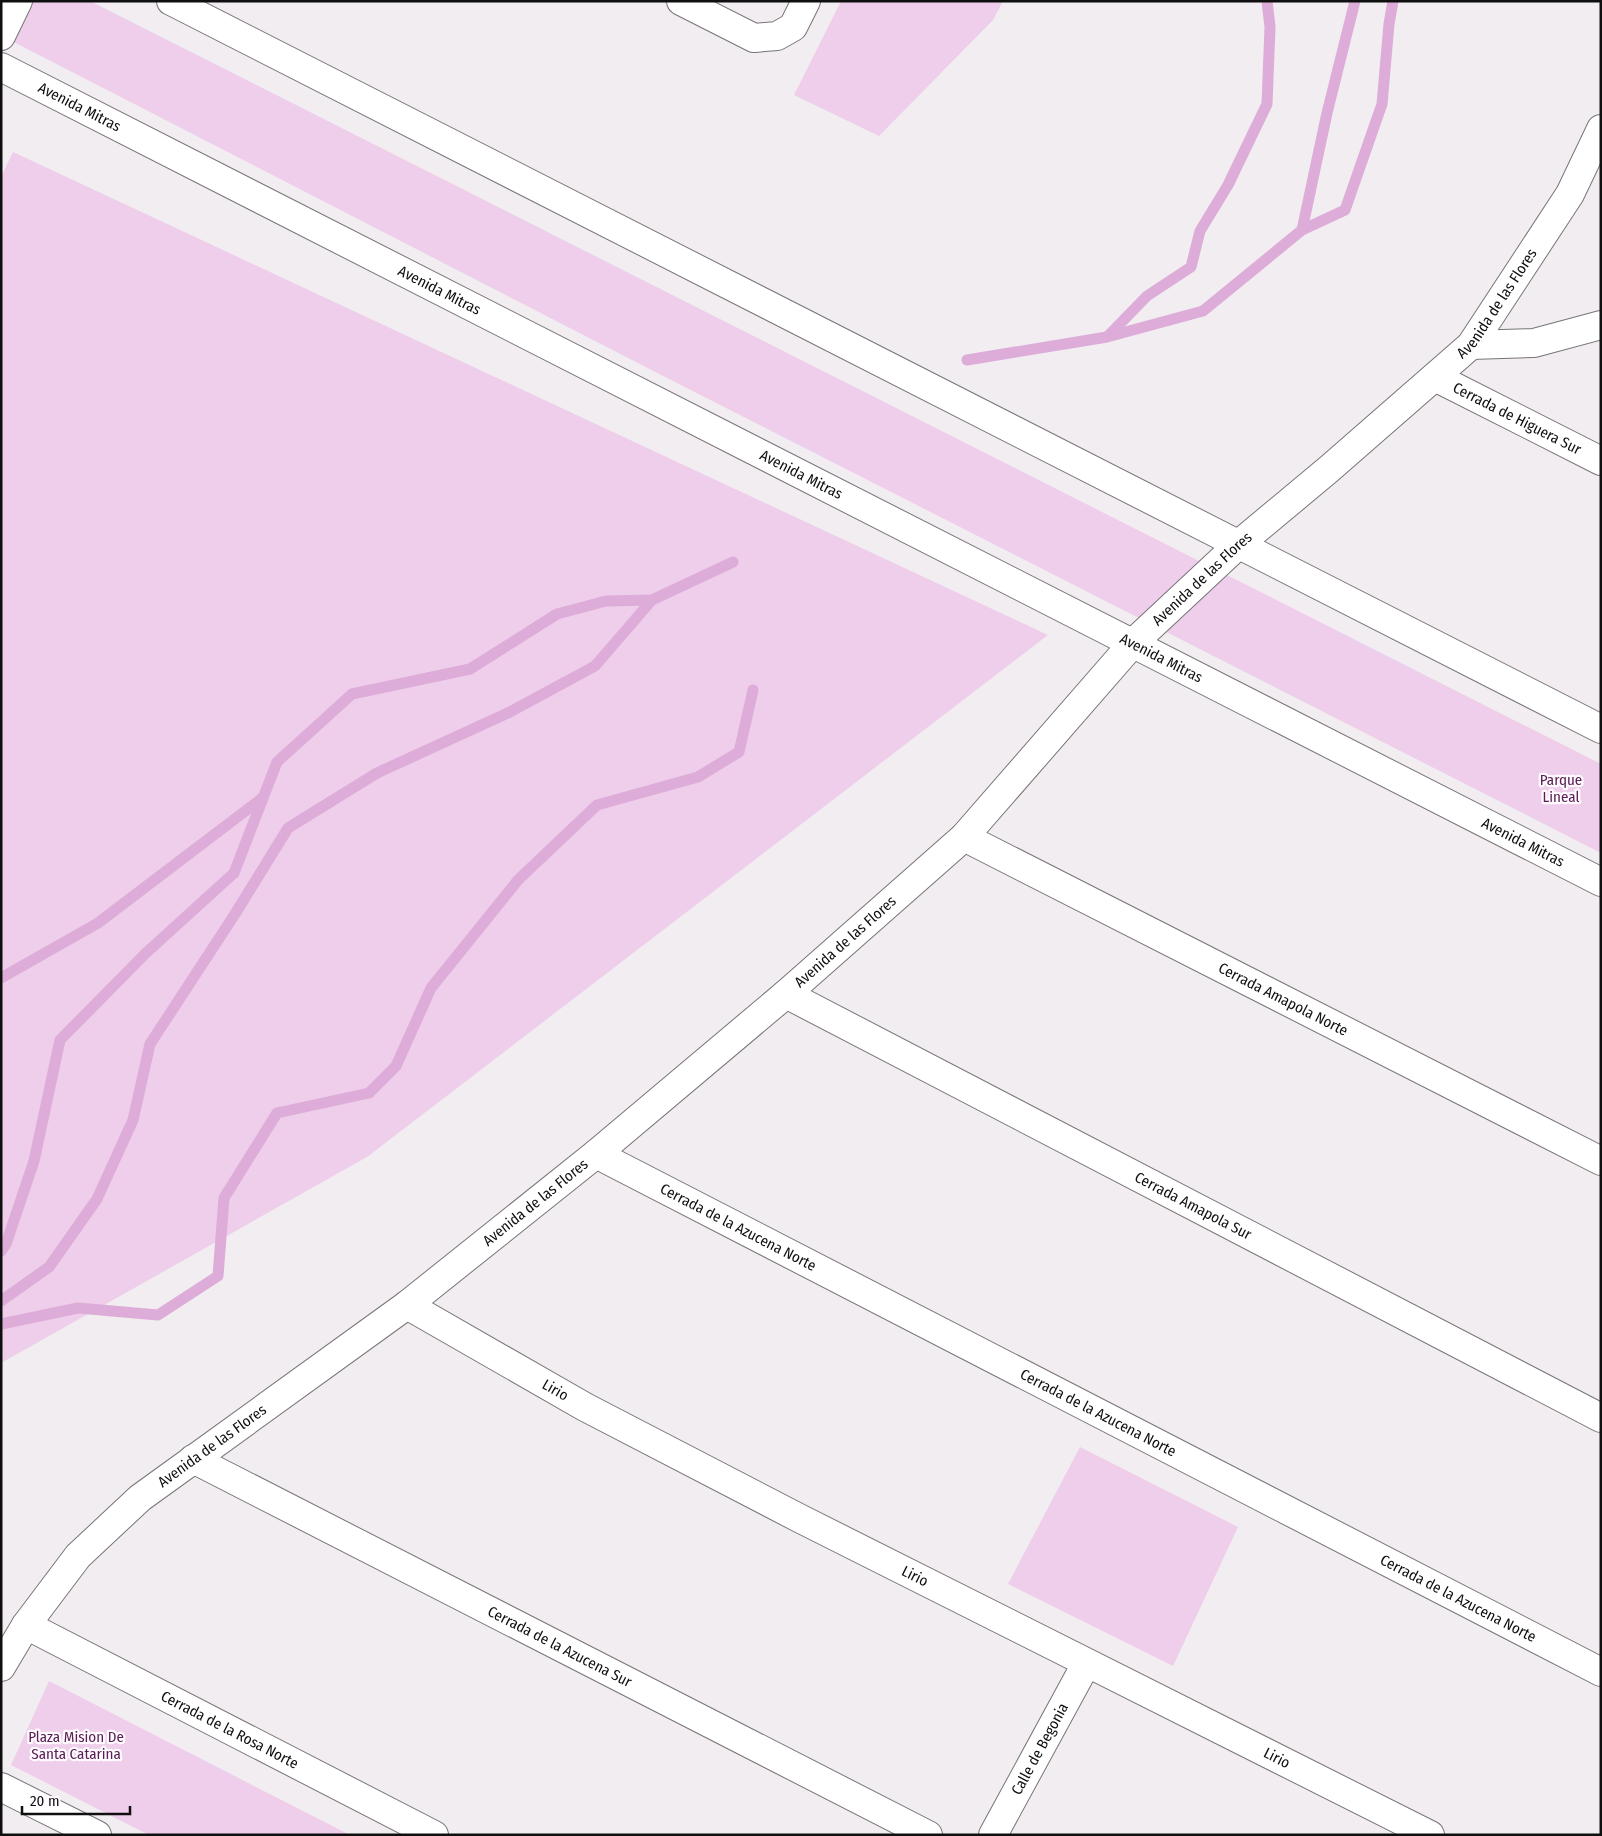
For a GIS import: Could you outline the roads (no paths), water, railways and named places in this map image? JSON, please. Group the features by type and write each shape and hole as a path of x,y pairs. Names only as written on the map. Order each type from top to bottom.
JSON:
{"street":[{"path":"1,36 18,1"},
{"path":"171,1 1601,729"},
{"path":"681,1 754,38 778,36 793,27 806,1"},
{"name":"Avenida Mitras","path":"1,67 1601,882"},
{"name":"Avenida de las Flores","path":"1,1667 26,1625 78,1556 140,1498 407,1305 596,1154 786,994 964,837 1133,643 1239,544 1329,469 1471,345 1570,194 1601,129"},
{"path":"1471,345 1534,343 1601,325"},
{"name":"Cerrada de Higuera Sur","path":"1435,377 1601,461"},
{"name":"Cerrada Amapola Norte","path":"964,837 1601,1161"},
{"name":"Cerrada Amapola Sur","path":"786,994 1601,1418"},
{"name":"Cerrada de la Azucena Norte","path":"596,1154 1601,1672"},
{"name":"Lirio","path":"407,1305 584,1406 798,1518 1430,1835"},
{"name":"Cerrada de la Azucena Sur","path":"193,1460 928,1835"},
{"name":"Cerrada de la Rosa Norte","path":"26,1625 434,1835"},
{"name":"Calle de Begonia","path":"993,1835 1086,1664"},
{"path":"1,1787 97,1835"}],"waterway":[{"path":"1108,336 1147,296 1191,267 1200,231 1228,185 1267,104 1270,27 1267,1"},
{"path":"967,360 1107,337 1203,311 1302,230 1327,113 1355,1"},
{"path":"1302,230 1345,210 1382,104 1389,24 1393,1"},
{"path":"1,1251 6,1244 34,1161 60,1040 146,953 234,873 277,762 352,694 470,669 557,614 606,601 652,600 733,562"},
{"path":"1,1301 49,1267 97,1199 133,1120 150,1044 235,914 288,828 377,773 510,712 595,666 652,600"},
{"path":"1,1324 78,1308 158,1315 218,1276 224,1198 277,1113 369,1093 396,1066 431,988 518,880 597,805 698,777 739,752 753,690"},
{"path":"1,978 98,923 261,799"}],"park label":[{"name":"Parque Lineal","path":"1561,788"},
{"name":"Plaza Mision De Santa Catarina","path":"76,1746"}]}
